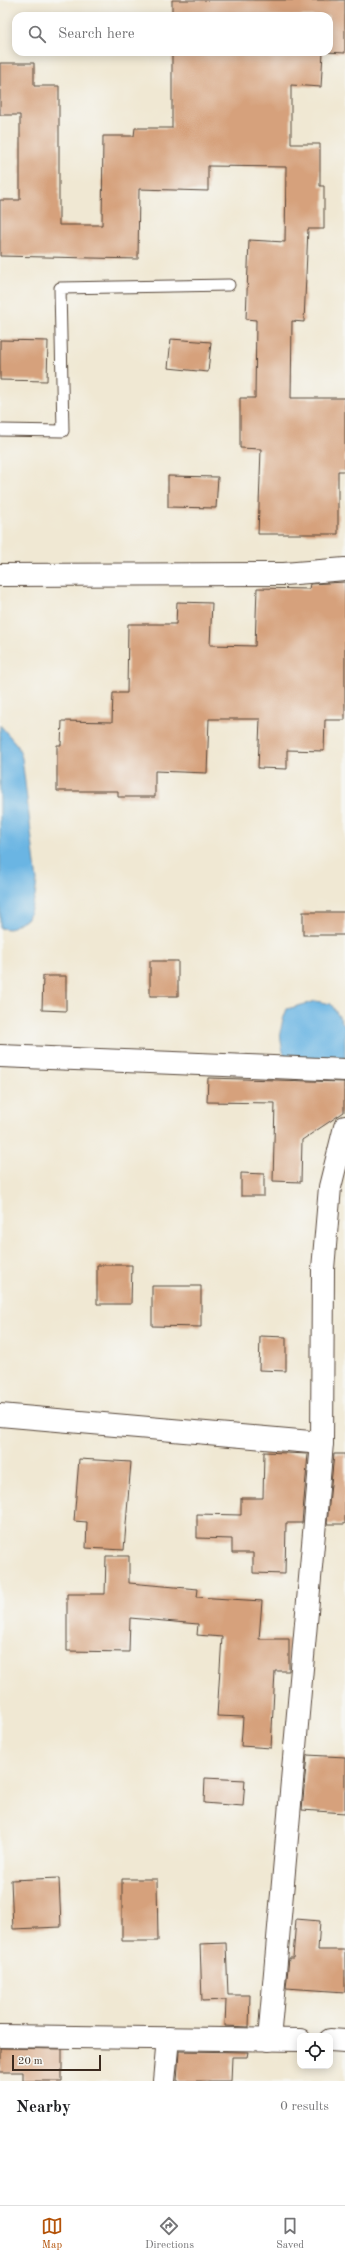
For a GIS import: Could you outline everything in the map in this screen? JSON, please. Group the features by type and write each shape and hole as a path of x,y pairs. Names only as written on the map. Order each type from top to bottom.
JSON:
{"street":[{"path":"0,575 284,574 345,569"},
{"path":"0,1056 345,1070"},
{"path":"270,2040 322,1443 323,1269 330,1187 345,1127"},
{"path":"0,1415 322,1443"},
{"path":"0,2036 297,2040"},
{"path":"164,2081 168,2038"},
{"path":"333,2040 345,2041"}],"lane":[{"path":"0,430 63,431 60,288 229,285"}],"water":[{"path":"0,725 18,746 22,758 37,881 35,897 28,918 9,929 0,928"},
{"path":"316,1001 331,1004 345,1026 345,1061 287,1065 281,1043 281,1031 287,1009"}],"building":[{"path":"172,0 345,0 345,53 333,52 333,12 172,12"},
{"path":"172,56 323,56 321,87 291,85 291,144 320,144 320,186 324,186 324,229 308,229 304,322 292,321 291,398 345,398 345,471 338,471 338,534 258,534 261,449 240,448 240,398 255,398 256,320 246,319 249,240 285,242 286,167 208,166 208,191 139,189 138,259 0,256 0,200 20,200 20,115 0,115 0,63 34,63 34,86 59,86 59,225 102,225 103,136 134,136 135,128 172,128"},
{"path":"171,339 211,342 208,372 168,368"},
{"path":"0,340 48,341 47,381 0,380"},
{"path":"168,476 218,477 216,508 168,507"},
{"path":"345,582 345,720 325,720 324,751 287,750 287,769 258,768 260,719 209,719 207,773 155,771 155,797 118,797 118,791 57,791 57,745 61,745 62,721 112,722 113,693 127,693 128,624 176,624 177,602 212,603 210,645 255,646 257,588 309,589 310,584"},
{"path":"303,912 345,912 345,935 303,935"},
{"path":"150,961 178,961 178,996 150,996"},
{"path":"43,976 66,976 66,1011 42,1010"},
{"path":"208,1078 344,1082 344,1112 302,1140 301,1182 273,1181 275,1103 207,1102"},
{"path":"241,1173 264,1174 264,1196 241,1196"},
{"path":"97,1265 132,1265 131,1304 97,1304"},
{"path":"152,1286 201,1286 201,1327 152,1326"},
{"path":"260,1336 286,1337 286,1371 259,1370"},
{"path":"264,1452 308,1454 302,1523 286,1523 285,1574 253,1573 253,1553 232,1553 232,1539 197,1538 197,1514 241,1515 241,1498 263,1498"},
{"path":"334,1454 345,1454 345,1524 327,1524"},
{"path":"79,1459 131,1462 124,1550 86,1548 87,1522 74,1521"},
{"path":"106,1556 129,1556 129,1583 198,1589 197,1597 262,1601 259,1639 289,1639 289,1671 275,1671 271,1748 241,1746 243,1717 217,1716 222,1637 197,1635 198,1624 130,1618 129,1652 67,1651 67,1594 105,1594"},
{"path":"307,1755 345,1757 345,1813 302,1810"},
{"path":"205,1778 245,1780 243,1806 204,1803"},
{"path":"59,1878 61,1927 13,1929 11,1880"},
{"path":"122,1879 157,1879 158,1941 122,1941"},
{"path":"296,1919 320,1921 318,1950 345,1950 345,1992 286,1988 289,1958 293,1958"},
{"path":"226,1943 228,1995 250,1995 249,2027 225,2026 226,2000 202,2001 200,1944"},
{"path":"0,2048 62,2049 62,2081 23,2081 23,2072 0,2072"},
{"path":"179,2051 248,2052 247,2057 232,2057 231,2081 177,2081"}]}
